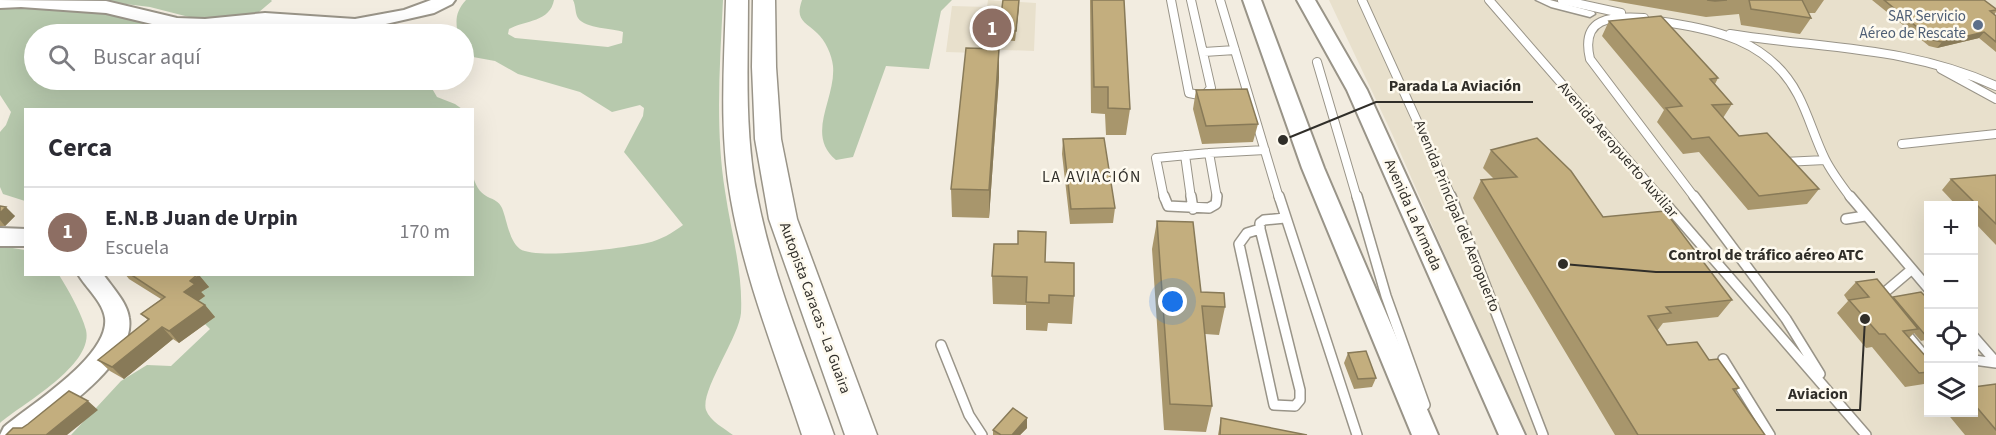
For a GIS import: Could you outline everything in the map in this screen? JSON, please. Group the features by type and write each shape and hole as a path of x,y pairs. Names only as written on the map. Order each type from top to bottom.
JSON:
{"highway":[{"path":"737,0 735,116 744,199 758,257 818,435"},
{"name":"Autopista Caracas - La Guaira","path":"768,6 764,46 768,139 783,219 861,435"}],"main road":[{"path":"353,24 407,15 446,0"},
{"path":"0,3 41,2 112,8 177,24"},
{"name":"Avenida La Armada","path":"1306,3 1358,90 1512,435"},
{"path":"1257,5 1313,168 1428,430"},
{"path":"215,24 265,19 333,24"},
{"path":"0,237 24,238"},
{"path":"13,435 94,369 113,342 118,320 91,276"}],"street":[{"path":"1541,0 1590,14"}],"lane":[{"path":"1172,0 1189,93 1204,96 1211,88 1191,0"},
{"path":"1220,0 1285,218 1357,435"},
{"name":"Avenida Principal del Aeropuerto","path":"1362,0 1445,181 1543,435"},
{"name":"Avenida Aeropuerto Auxiliar","path":"1489,0 1866,435"},
{"path":"1562,0 1644,18 1786,43 1866,49 1903,56 1952,68 1996,86"},
{"path":"1644,18 1611,17 1595,24 1586,38 1590,59 1786,319 1831,393"},
{"path":"1718,31 1754,50 1788,78 1798,95 1825,160 1865,216 1924,283"},
{"path":"1204,52 1235,50"},
{"path":"1903,56 1959,78 1996,99"},
{"path":"1317,62 1386,296 1428,414"},
{"path":"1902,144 1996,134"},
{"path":"1209,153 1217,194 1216,204 1209,208 1193,209 1172,207 1165,202 1156,158 1161,156 1185,155 1209,153 1265,150"},
{"path":"1776,154 1786,165 1825,160"},
{"path":"1185,155 1193,209"},
{"path":"1846,219 1865,216"},
{"path":"1260,229 1247,233 1239,244 1274,405 1294,406 1300,400 1300,390 1260,229 1260,223 1264,220 1285,218"},
{"path":"1885,308 1877,299 1911,270"},
{"path":"1900,327 1924,354"},
{"path":"1978,342 1996,363"},
{"path":"941,345 969,416 982,435"},
{"path":"1723,359 1770,435"},
{"path":"1978,361 1996,363"},
{"path":"1428,430 1435,435"}],"shaded area":[{"path":"988,0 1036,3 1034,51 977,49 977,53 946,52 952,6 987,7"},
{"path":"1329,0 1996,0 1996,435 1524,435 1393,136"}],"green space":[{"path":"92,0 272,1 259,12 211,20 150,7"},
{"path":"466,0 554,0 548,13 509,29 508,34 515,38 608,47 622,43 623,32 582,22 577,16 573,0 723,0 719,96 720,143 725,191 738,267 741,313 734,336 709,390 706,410 711,418 733,435 71,435 121,381 147,365 171,366 210,329 156,276 474,276 474,179 480,190 502,208 516,245 529,252 581,252 636,245 662,238 683,225 624,152 643,116 644,108 640,105 612,112 580,92 518,74 495,61 474,57 474,24 457,24 458,12"},
{"path":"802,0 952,0 941,11 929,69 886,66 853,157 836,160 827,150 823,139 822,128 833,78 833,66 830,53 823,40 800,16"},
{"path":"24,6 100,11 150,24 24,24 24,90 433,90 437,97 461,108 24,108 24,201 3,194 0,187 0,132 6,125 11,112 0,95 0,7"},
{"path":"0,246 24,250 24,276 60,276 84,324 86,343 79,357 68,370 0,423"}],"building":[{"path":"1003,0 1019,0 1016,31 999,30"},
{"path":"1092,0 1124,0 1130,109 1108,108 1108,87 1094,87"},
{"path":"1749,0 1802,0 1811,18 1751,9"},
{"path":"1884,0 1984,0 1996,9 1990,11 1996,16 1996,42 1984,32 1942,42 1933,40"},
{"path":"1661,16 1718,78 1710,79 1732,104 1712,105 1739,136 1767,133 1819,189 1759,196 1709,137 1692,139 1666,108 1682,106 1609,21"},
{"path":"966,48 999,49 989,190 951,189"},
{"path":"1247,89 1258,124 1206,126 1196,90"},
{"path":"1104,138 1115,208 1071,209 1063,139"},
{"path":"1537,138 1571,171 1603,217 1665,211 1732,300 1666,307 1671,313 1648,316 1667,345 1697,342 1709,360 1718,359 1739,388 1733,389 1765,435 1638,435 1481,180 1517,177 1491,150"},
{"path":"1996,175 1996,224 1978,206 1978,201 1973,201 1951,179"},
{"path":"1157,221 1193,222 1201,292 1224,293 1225,307 1202,306 1212,406 1170,404"},
{"path":"1018,231 1046,232 1045,262 1074,263 1074,296 1049,295 1049,303 1026,302 1027,277 992,276 994,244 1018,244"},
{"path":"133,276 196,276 190,281 195,284 184,292 205,305 169,331 162,327 112,367 98,360 149,319 141,314 165,297"},
{"path":"1877,279 1918,329 1903,331 1924,354 1924,372 1919,373 1885,334 1879,334 1849,300 1869,297 1856,282"},
{"path":"1921,292 1924,295 1924,334 1893,297"},
{"path":"1366,351 1376,378 1358,379 1348,353"},
{"path":"1996,384 1996,430 1978,409 1978,386"},
{"path":"69,391 88,401 46,435 6,435 13,428 22,428 28,424"},
{"path":"1013,408 1027,418 1012,435 1001,435 993,430"},
{"path":"1221,418 1307,435 1220,435"}],"place":[{"name":"SAR Servicio Aéreo de Rescate","path":"1978,25"},
{"name":"E.N.B Juan de Urpin","path":"992,28"},
{"name":"Parada La Aviación","path":"1283,140"},
{"name":"Control de tráfico aéreo ATC","path":"1563,264"},
{"name":"Aviacion","path":"1865,319"}],"district":[{"name":"LA AVIACIÓN","path":"1092,177"}]}
